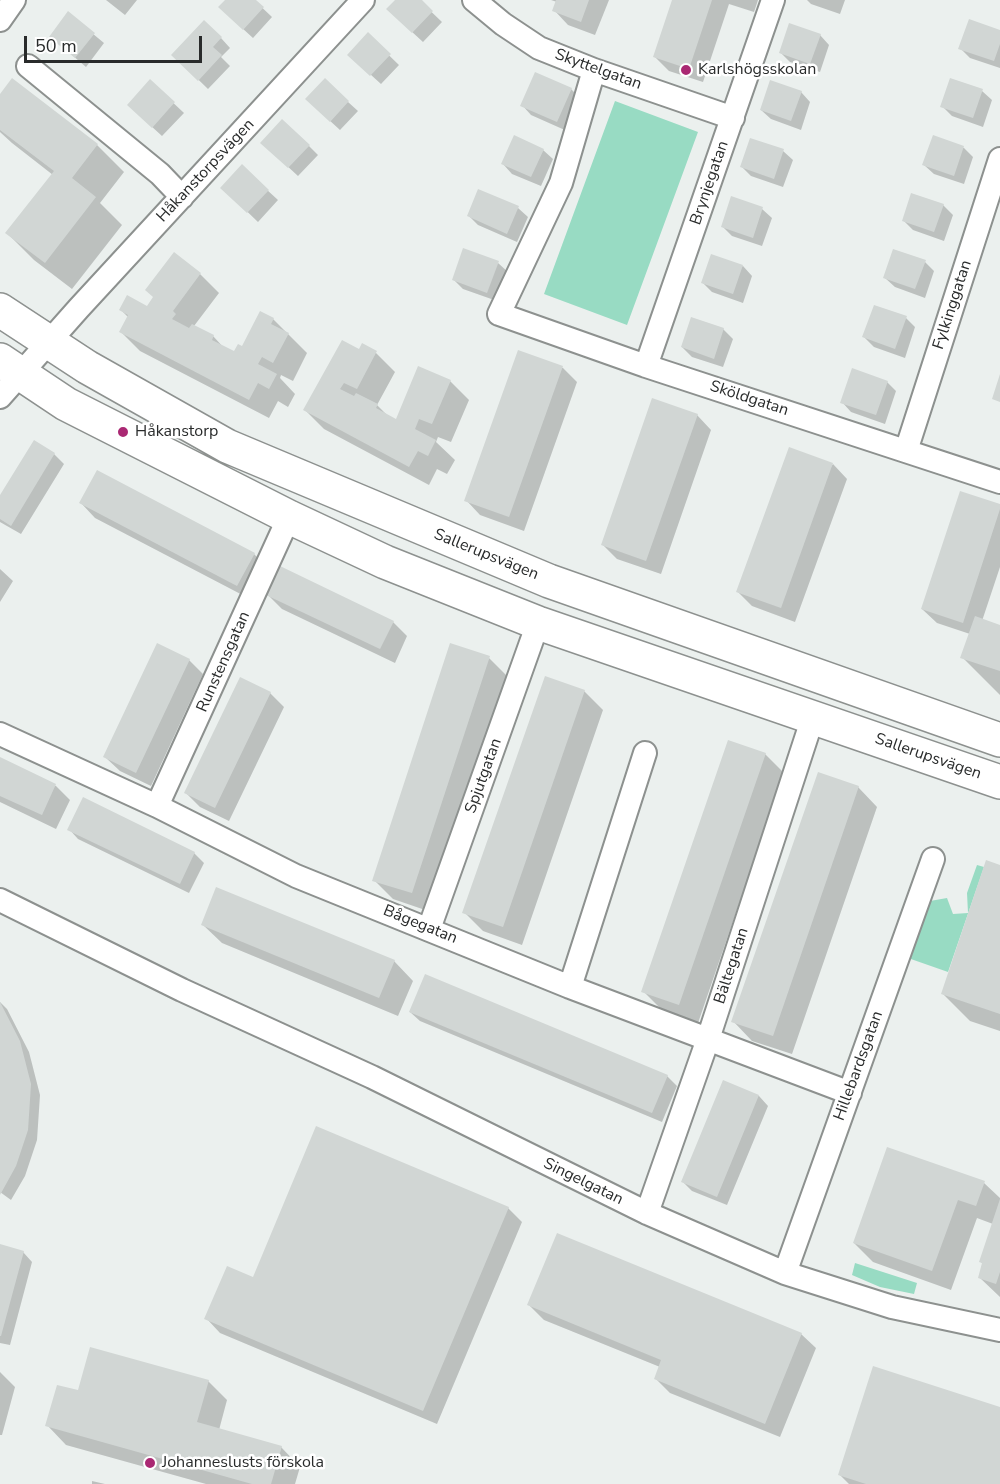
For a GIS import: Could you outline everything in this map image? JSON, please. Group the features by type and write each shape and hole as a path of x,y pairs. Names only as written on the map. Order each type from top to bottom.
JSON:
{"main road":[{"name":"Sallerupsvägen","path":"0,310 87,367 227,446 549,581 1000,740"},
{"name":"Sallerupsvägen","path":"7,377 385,562 538,622 1000,782"}],"street":[{"path":"0,20 14,0"},
{"name":"Håkanstorpsvägen","path":"7,377 49,342 363,0"},
{"name":"Skyttelgatan","path":"474,0 503,24 539,48 594,70 733,118"},
{"name":"Brynjegatan","path":"646,366 773,0"},
{"path":"28,66 160,174 182,197"},
{"name":"Sköldgatan","path":"594,70 561,183 499,314 646,366 1000,482"},
{"name":"Fylkinggatan","path":"906,451 1000,159"},
{"name":"Runstensgatan","path":"157,806 289,517"},
{"name":"Spjutgatan","path":"429,929 538,622"},
{"name":"Bältegatan","path":"647,1213 708,1039 813,717"},
{"name":"Bågegatan","path":"0,734 157,806 296,876 570,987 850,1093"},
{"path":"570,987 645,753"},
{"name":"Hillebardsgatan","path":"785,1273 933,859"},
{"name":"Singelgatan","path":"0,900 182,990 372,1077 647,1213 785,1273 892,1307 1000,1330"}],"green space":[{"path":"615,101 698,132 627,325 544,294"},
{"path":"977,865 984,867 948,972 908,958 930,901 947,898 953,914 968,913 967,893"},
{"path":"855,1263 917,1283 914,1294 880,1287 852,1275"}],"building":[{"path":"225,0 256,0 264,7 243,30 218,7"},
{"path":"395,0 422,0 433,11 412,33 386,9"},
{"path":"556,0 589,0 581,22 552,11"},
{"path":"672,0 712,0 689,69 653,57"},
{"path":"68,11 95,33 75,58 49,37"},
{"path":"969,19 1000,30 1000,44 994,61 958,49"},
{"path":"204,20 222,37 213,47 222,55 198,81 171,55"},
{"path":"789,23 821,34 810,64 779,53"},
{"path":"368,32 391,54 370,76 347,55"},
{"path":"535,72 572,88 557,122 520,106"},
{"path":"12,78 98,144 72,178 96,197 45,263 5,233 54,171 0,130 0,94"},
{"path":"325,78 349,101 330,122 305,99"},
{"path":"950,78 983,89 973,118 940,107"},
{"path":"150,79 175,102 152,128 127,105"},
{"path":"770,80 802,91 791,121 760,110"},
{"path":"282,119 310,145 288,168 260,143"},
{"path":"514,135 544,149 531,177 501,164"},
{"path":"933,135 964,146 954,176 922,165"},
{"path":"750,138 784,149 774,179 740,167"},
{"path":"242,164 269,190 247,213 220,188"},
{"path":"478,189 519,206 507,234 467,216"},
{"path":"911,193 944,204 934,232 902,221"},
{"path":"731,196 763,207 753,238 721,227"},
{"path":"463,248 499,261 487,293 452,280"},
{"path":"893,249 926,260 915,289 883,278"},
{"path":"174,252 201,273 173,311 176,314 172,319 189,328 192,324 214,335 212,340 234,351 238,344 242,346 260,311 274,318 271,324 289,333 273,363 262,357 258,364 277,374 269,389 258,383 249,400 119,332 128,315 119,310 127,295 147,306 153,297 145,290"},
{"path":"711,254 743,265 733,294 701,283"},
{"path":"874,305 907,316 895,349 862,337"},
{"path":"691,317 724,328 714,359 681,347"},
{"path":"342,340 359,349 362,343 377,351 357,389 344,383 340,389 354,396 356,393 378,404 376,408 396,419 418,366 451,380 432,424 419,419 415,429 436,440 428,456 418,451 409,467 303,410"},
{"path":"518,350 563,366 509,517 464,501"},
{"path":"852,368 888,381 876,415 840,403"},
{"path":"1000,374 1000,402 992,399"},
{"path":"652,398 698,414 646,561 601,545"},
{"path":"34,440 55,453 11,526 0,519 0,495"},
{"path":"789,447 833,463 781,608 736,592"},
{"path":"97,470 255,553 237,586 79,503"},
{"path":"960,491 1000,504 963,623 921,609"},
{"path":"280,566 394,621 380,649 266,595"},
{"path":"975,616 1000,625 1000,671 960,658"},
{"path":"157,643 190,659 136,773 103,757"},
{"path":"450,643 490,656 412,893 372,881"},
{"path":"545,676 585,690 503,927 462,913"},
{"path":"240,677 271,692 215,808 184,793"},
{"path":"728,740 766,753 679,1005 641,992"},
{"path":"0,757 56,784 42,815 0,796"},
{"path":"818,772 859,786 773,1036 731,1022"},
{"path":"83,797 195,852 180,884 67,830"},
{"path":"986,860 1000,865 1000,1014 941,994"},
{"path":"216,887 395,960 379,998 201,925"},
{"path":"425,974 668,1075 652,1113 409,1012"},
{"path":"0,1002 20,1041 31,1084 28,1130 16,1166 0,1195"},
{"path":"723,1080 759,1095 717,1197 681,1182"},
{"path":"316,1126 509,1207 423,1411 204,1319 227,1266 253,1277"},
{"path":"887,1147 985,1181 976,1206 958,1200 932,1271 853,1243"},
{"path":"1000,1199 1000,1272 996,1284 978,1278 982,1263 979,1262"},
{"path":"557,1233 802,1333 765,1424 654,1379 661,1360 527,1305"},
{"path":"0,1244 24,1251 1,1336 0,1336"},
{"path":"90,1347 209,1380 197,1422 282,1446 271,1484 252,1484 45,1426 57,1385 78,1390"},
{"path":"873,1366 1000,1407 1000,1484 866,1484 838,1475"}],"place":[{"name":"Karlshögsskolan","path":"686,70"},
{"name":"Håkanstorp","path":"123,432"},
{"name":"Johanneslusts förskola","path":"150,1463"}]}
